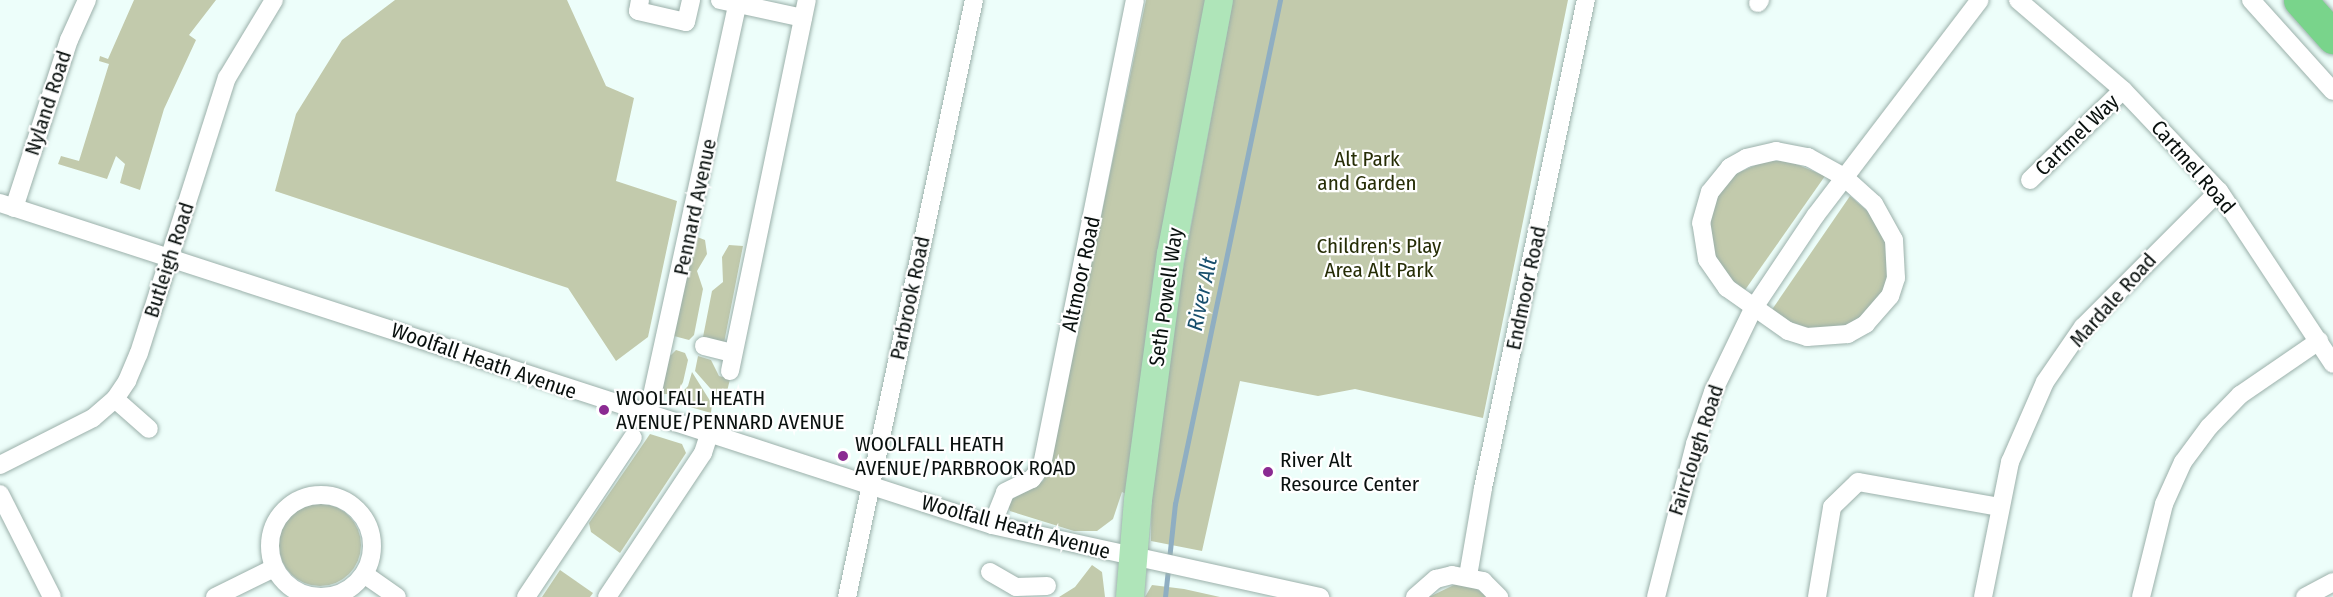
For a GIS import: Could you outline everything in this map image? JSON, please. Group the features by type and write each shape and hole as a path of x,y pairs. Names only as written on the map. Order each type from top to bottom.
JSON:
{"highway":[{"path":"2300,0 2333,37"}],"main road":[{"name":"Seth Powell Way","path":"1130,597 1147,561 1171,254 1219,0"}],"street":[{"name":"Nyland Road","path":"7,206 69,40 87,0"},
{"name":"Butleigh Road","path":"0,465 93,418 115,399 139,353 227,78 274,0"},
{"path":"640,0 638,10 686,22 691,0"},
{"path":"720,0 738,2 803,18"},
{"path":"730,371 807,0"},
{"name":"Parbrook Road","path":"847,597 974,0"},
{"name":"Altmoor Road","path":"992,525 1005,492 1032,480 1042,465 1135,0"},
{"name":"Endmoor Road","path":"1468,576 1483,488 1586,0"},
{"name":"Fairclough Road","path":"1656,597 1695,444 1713,392 1753,309 1844,177 1980,0"},
{"name":"Cartmel Road","path":"2018,0 2123,90 2219,191 2333,364"},
{"path":"2251,0 2333,91"},
{"name":"Pennard Avenue","path":"648,414 738,2"},
{"name":"Cartmel Way","path":"2030,180 2123,90"},
{"path":"1776,151 1808,157 1844,177 1874,204 1894,240 1896,278 1880,311 1848,334 1825,338 1788,331 1753,309 1727,288 1707,259 1701,223 1710,192 1730,167 1746,158 1776,151"},
{"name":"Mardale Road","path":"1983,597 2010,462 2045,382 2083,327 2219,191"},
{"name":"Woolfall Heath Avenue","path":"7,206 992,525 1147,561 1320,597"},
{"path":"2141,597 2164,504 2183,462 2209,427 2240,395 2319,341"},
{"path":"704,346 733,353"},
{"path":"115,399 149,429"},
{"path":"607,597 703,453 710,432"},
{"path":"526,597 633,437"},
{"path":"1817,597 1832,507 1858,482 2000,507"},
{"path":"0,494 52,597"},
{"path":"333,495 360,512 369,527 372,543 364,574 340,593 309,596 283,581 274,568 270,535 281,513 300,498 333,495"},
{"path":"215,597 274,568"},
{"path":"990,572 1015,592 1047,586"},
{"path":"364,574 397,597"},
{"path":"1415,597 1436,579 1468,576 1483,581 1499,597"},
{"path":"2305,597 2333,582"}],"green space":[{"path":"134,0 216,0 189,35 196,40 164,109 140,190 120,183 125,164 116,156 107,179 58,164 61,156 79,161 109,64 99,61 100,56 108,59"},
{"path":"395,0 567,0 606,86 634,98 616,181 677,201 648,337 616,361 568,288 275,191 296,114 342,40"},
{"path":"1146,0 1219,0 1138,500 1122,492 1113,519 1097,531 1074,531 1010,511 1007,502 1043,481 1053,448"},
{"name":"Alt Park and Garden","path":"1233,0 1568,0 1483,418 1355,389 1318,396 1240,381 1202,551 1151,541 1152,437"},
{"path":"1765,161 1789,161 1825,176 1745,290 1724,275 1710,243 1710,210 1715,197 1731,176"},
{"path":"1850,196 1873,216 1886,238 1888,283 1876,305 1849,325 1827,331 1796,327 1771,311"},
{"path":"692,235 705,240 707,254 697,271 703,289 694,335 689,340 674,336 673,332"},
{"path":"729,245 743,246 724,343 706,344 703,337 712,291 723,282 722,257"},
{"path":"676,350 685,353 688,360 683,382 677,394 661,394 670,356"},
{"path":"698,356 711,360 719,376 730,379 724,404 695,371"},
{"path":"692,372 712,404 711,413 673,402 688,386"},
{"path":"650,434 682,444 686,453 620,553 591,532 589,523"},
{"path":"320,504 336,507 349,516 358,529 361,545 358,561 349,574 336,583 320,586 304,583 291,574 282,561 279,545 282,529 291,516 304,507"},
{"path":"1092,565 1102,572 1105,597 1059,597 1075,587"},
{"path":"560,570 593,593 590,597 542,597"},
{"path":"1456,584 1470,585 1489,597 1429,597"},
{"path":"1152,585 1184,589 1220,597 1145,597"}],"waterway":[{"name":"River Alt","path":"1165,597 1175,504 1280,0"}],"place":[{"name":"WOOLFALL HEATH AVENUE/PENNARD AVENUE","path":"604,410"},
{"name":"WOOLFALL HEATH AVENUE/PARBROOK ROAD","path":"843,456"},
{"name":"River Alt Resource Center","path":"1268,472"}],"park label":[{"name":"Children's Play Area Alt Park","path":"1379,258"}]}
